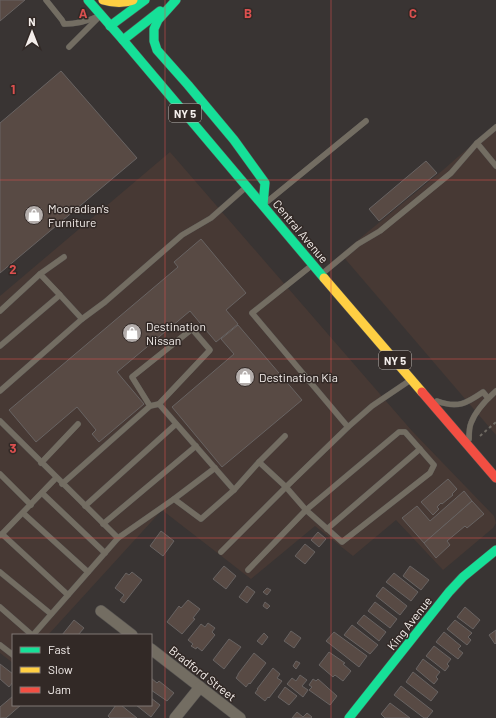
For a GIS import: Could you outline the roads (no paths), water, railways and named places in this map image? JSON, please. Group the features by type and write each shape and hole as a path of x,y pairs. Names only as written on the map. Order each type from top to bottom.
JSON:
{"main road":[{"name":"Central Avenue","path":"88,0 496,478"},
{"path":"102,0 113,3 127,3 133,0"},
{"path":"110,26 145,0"},
{"path":"123,40 175,0"},
{"path":"175,0 158,20 154,29 154,41 157,50 234,140 265,183 263,205"},
{"name":"King Avenue","path":"349,718 449,592 459,581 496,550"}],"street":[{"path":"101,611 131,634"},
{"name":"Bradford Street","path":"152,650 240,718"},
{"path":"175,718 200,687"}],"lane":[{"path":"46,0 63,20 64,24 88,21 101,15"},
{"path":"69,47 101,15"},
{"path":"263,205 366,121"},
{"path":"321,274 358,244 380,231 451,173 477,143 496,126"},
{"path":"477,143 496,166"},
{"path":"0,391 82,319 105,302 182,235 211,218 247,187"},
{"path":"0,311 40,274 64,256"},
{"path":"312,264 252,313 348,427"},
{"path":"40,274 82,319"},
{"path":"0,346 60,295"},
{"path":"62,484 150,406 159,404 210,350 192,329 132,377 150,406"},
{"path":"221,552 348,427 372,406 411,379"},
{"path":"468,445 471,423 474,416 488,398 496,391"},
{"path":"426,396 442,403 458,404 469,402 483,392 488,398"},
{"path":"159,404 234,490"},
{"path":"0,421 118,538"},
{"path":"41,463 78,424"},
{"path":"85,506 176,424"},
{"path":"248,570 306,510 399,432 405,432 434,465 430,473 342,542 306,510 286,487 259,462"},
{"path":"174,500 201,519 234,490 285,436"},
{"path":"103,524 196,446"},
{"path":"327,529 420,449"},
{"path":"33,634 118,538 174,500 215,468"},
{"path":"1,477 31,505"},
{"path":"56,478 1,535 68,595"},
{"path":"42,493 105,553"},
{"path":"23,513 88,572"},
{"path":"0,572 51,614"},
{"path":"0,607 31,634"},
{"path":"0,644 12,654"}],"place":[{"name":"Mooradian's Furniture","path":"34,215"},
{"name":"Destination Nissan","path":"132,333"},
{"name":"Destination Kia","path":"245,377"}]}
